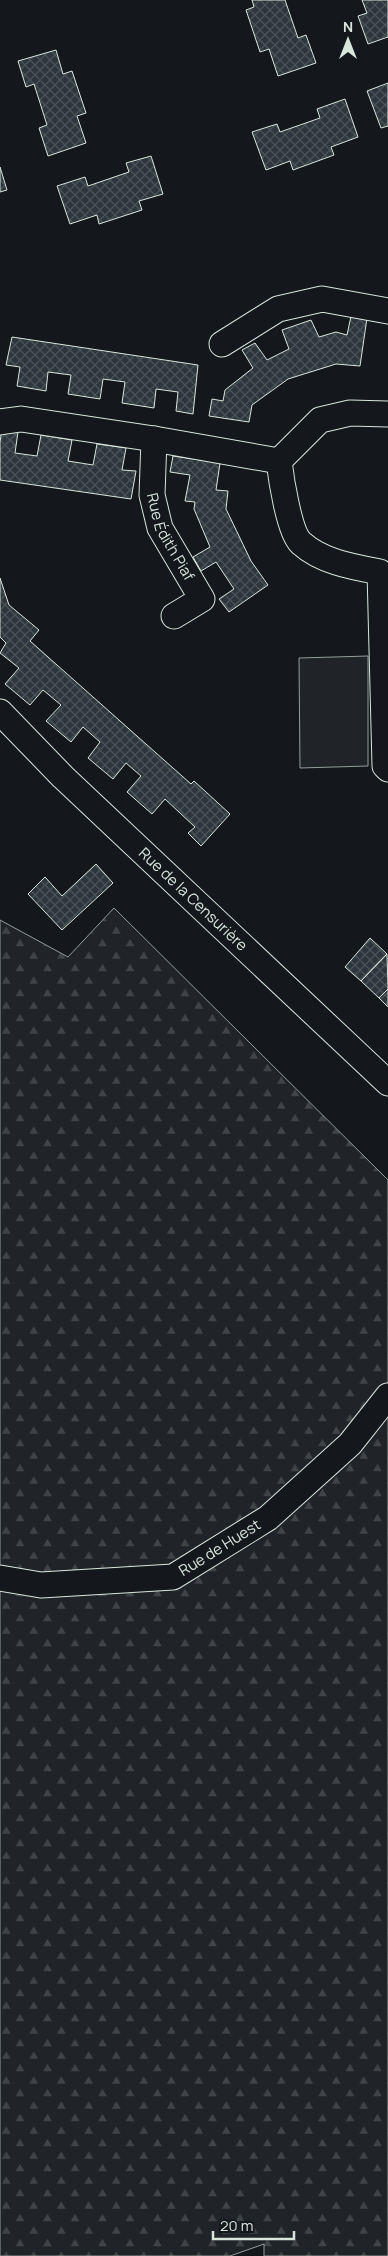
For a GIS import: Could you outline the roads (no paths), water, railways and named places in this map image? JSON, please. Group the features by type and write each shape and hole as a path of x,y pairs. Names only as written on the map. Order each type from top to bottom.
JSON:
{"street":[{"path":"222,344 278,309 322,299 388,311"},
{"path":"279,461 320,420 350,412 388,414"},
{"path":"0,422 21,419 154,439 279,461"},
{"name":"Rue Édith Piaf","path":"154,439 152,495 160,528 202,599 174,616"},
{"path":"279,461 284,500 299,542 336,563 380,572 385,766 388,769"},
{"name":"Rue de la Censurière","path":"0,712 63,777 388,1083"},
{"name":"Rue de Huest","path":"0,1578 41,1585 173,1577 268,1518 350,1444 388,1396"}]}
